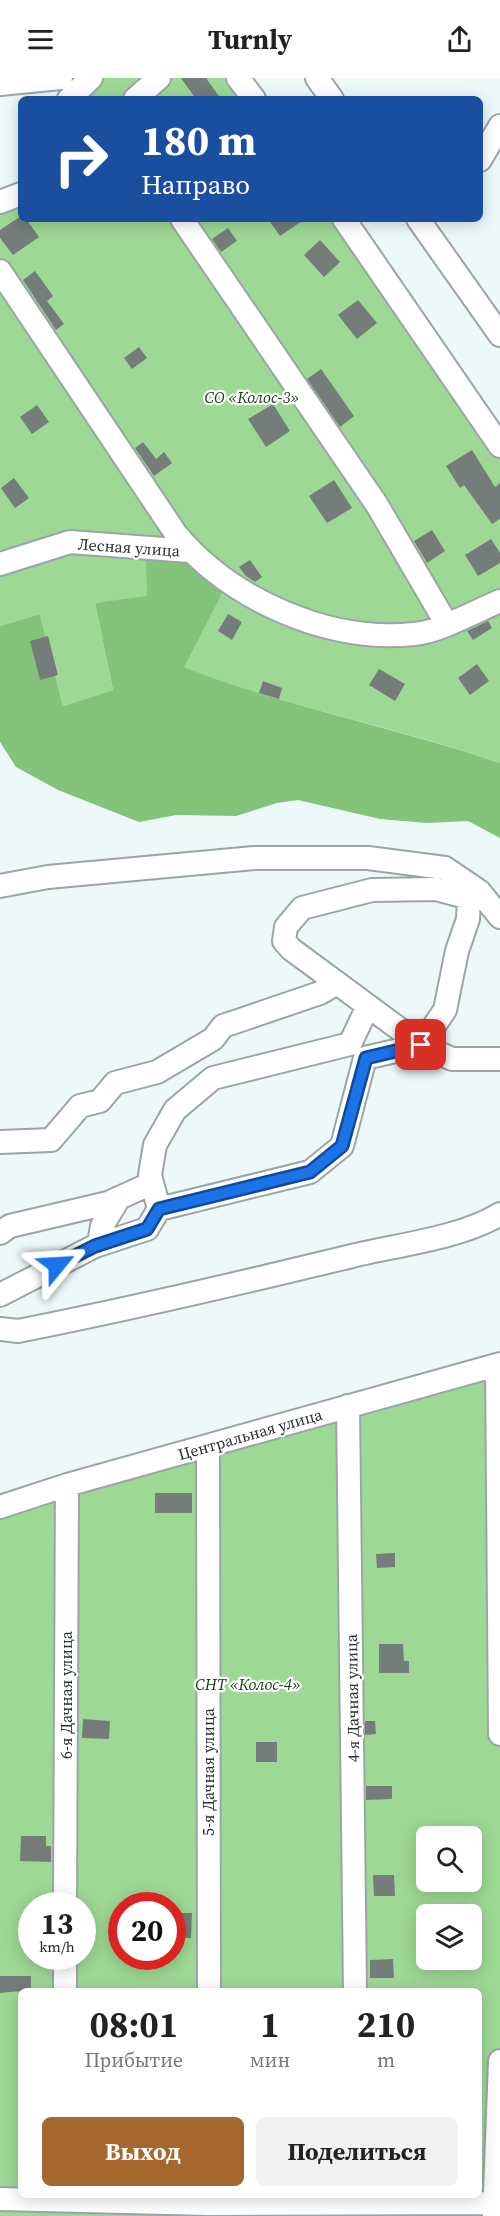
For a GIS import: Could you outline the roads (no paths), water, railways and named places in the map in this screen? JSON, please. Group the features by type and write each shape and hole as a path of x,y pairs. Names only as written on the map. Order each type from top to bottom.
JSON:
{"street":[{"path":"0,84 62,78 66,96"},
{"path":"70,96 91,78"},
{"path":"138,96 159,78"},
{"path":"238,78 252,96"},
{"path":"317,78 330,96"},
{"path":"483,155 500,126"},
{"path":"184,222 376,505 446,623"},
{"path":"346,222 500,446"},
{"path":"427,223 500,335"},
{"path":"0,271 190,551 229,582 272,607 322,624 368,634 416,634 500,601"},
{"name":"Лесная улица","path":"0,564 70,542 190,551"},
{"path":"0,886 48,877 254,858 368,858 445,868 500,917"},
{"path":"474,894 436,889 372,890 302,908 286,927 284,941 421,1045 452,1059 500,1059"},
{"path":"0,1295 99,1244 147,1229 159,1209 310,1172 342,1146 366,1058 421,1045 445,1010 457,951 474,894"},
{"path":"0,1142 51,1140 80,1106 100,1101 115,1083 157,1072 213,1039 223,1026 320,993 338,983"},
{"path":"159,1209 150,1175 155,1145 175,1110 213,1078 350,1044 368,1006"},
{"path":"0,1233 10,1226 119,1198 152,1183"},
{"path":"99,1244 102,1226 119,1198"},
{"path":"0,1329 18,1331 136,1308 434,1237 486,1222 500,1214"},
{"path":"498,1364 500,1734"},
{"name":"Центральная улица","path":"0,1507 67,1485 498,1364"},
{"name":"4-я Дачная улица","path":"348,1406 355,1988"},
{"name":"5-я Дачная улица","path":"208,1446 208,1988"},
{"name":"6-я Дачная улица","path":"65,1892 67,1485"},
{"path":"65,1970 65,1988"},
{"path":"0,2199 64,2203 496,2207 500,2061"}],"park label":[{"name":"СО «Колос-3»","path":"252,397"},
{"name":"СНТ «Колос-4»","path":"248,1684"}]}
